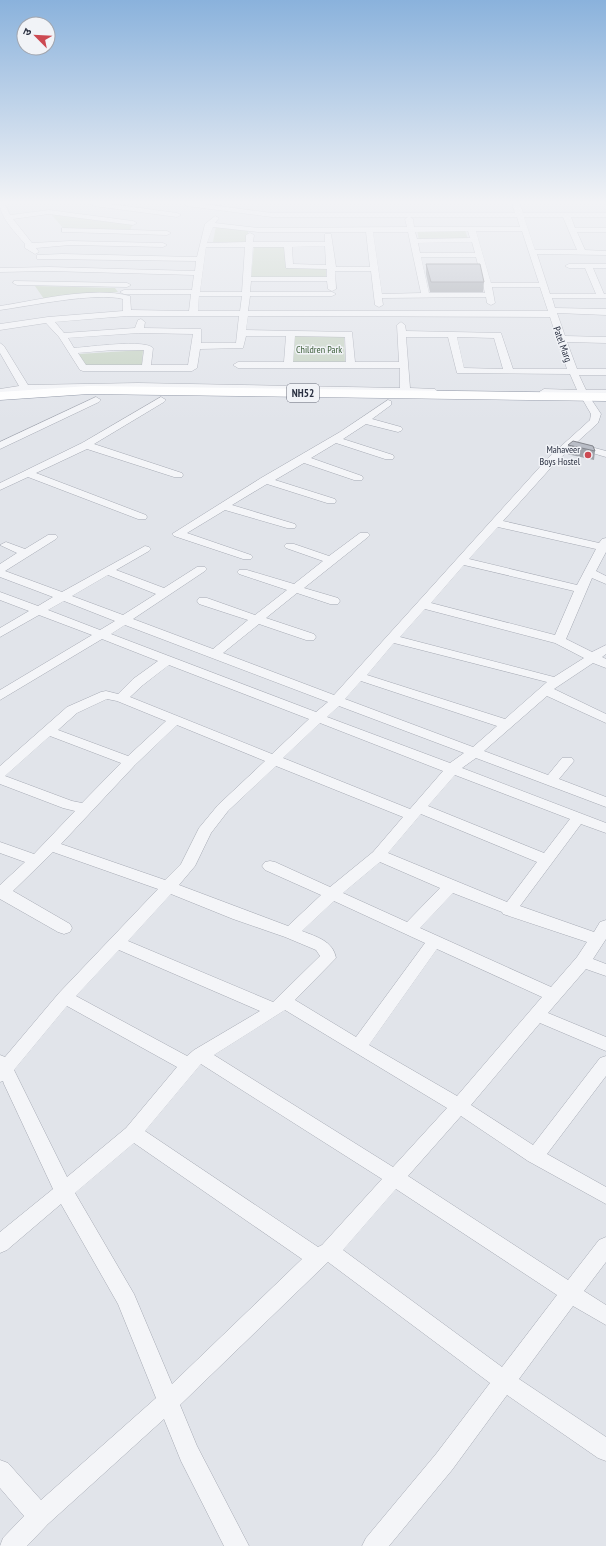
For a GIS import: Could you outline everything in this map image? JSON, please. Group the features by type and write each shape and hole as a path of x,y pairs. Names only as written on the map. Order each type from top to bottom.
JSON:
{"highway":[{"name":"NH52","path":"0,396 26,391 89,390 586,399 606,407"},
{"name":"NH52","path":"0,406 37,402 96,400 464,403 606,397"}],"street":[{"path":"10,276 17,283 31,304"},
{"path":"127,313 127,298 124,291 131,276"},
{"path":"193,313 199,276"},
{"path":"375,276 381,313"},
{"path":"424,276 425,295"},
{"path":"482,276 493,313"},
{"name":"Patel Marg","path":"540,276 573,372 586,399"},
{"path":"592,276 604,296"},
{"path":"238,376 246,294 246,279 332,279 334,304"},
{"path":"595,282 606,282"},
{"path":"17,283 124,291 246,294 334,304 381,313 606,312"},
{"path":"486,285 543,285"},
{"path":"0,308 124,291"},
{"path":"378,296 489,295"},
{"path":"547,296 604,296"},
{"path":"0,327 48,320 127,313 244,313 334,304"},
{"path":"139,330 143,313"},
{"path":"398,313 403,334 405,390"},
{"path":"48,320 73,351 82,368 192,368 198,331 139,330 97,332 62,336"},
{"path":"242,333 349,334 351,364"},
{"path":"288,365 290,333"},
{"path":"403,334 498,335 509,372"},
{"path":"452,334 460,371 606,372"},
{"path":"561,339 606,340"},
{"path":"0,346 26,391"},
{"path":"196,346 240,346"},
{"path":"73,351 108,347 146,347 149,348 146,368"},
{"path":"0,392 238,376 288,365 404,365"},
{"path":"107,386 112,368"},
{"path":"238,376 344,386 392,383"},
{"path":"294,382 405,390 586,399 606,393"},
{"path":"237,1546 189,1453 127,1300 64,1192 12,1081 2,1069 65,998 187,866 204,831 223,808 336,701 552,460 595,421 596,414 586,399"},
{"path":"0,446 96,400"},
{"path":"0,487 86,445 161,400"},
{"path":"247,557 178,534 265,480 337,440 366,421 388,403"},
{"path":"366,421 398,429"},
{"path":"337,440 389,457"},
{"path":"570,444 606,454"},
{"path":"86,445 178,475"},
{"path":"303,459 358,478"},
{"path":"28,474 142,517"},
{"path":"265,480 331,501"},
{"path":"224,506 291,526"},
{"path":"496,523 604,544 581,589 559,640"},
{"path":"214,654 256,619 364,535"},
{"path":"0,569 52,537"},
{"path":"6,545 26,553"},
{"path":"290,546 331,560"},
{"path":"0,633 145,549"},
{"path":"461,561 581,589"},
{"path":"0,696 125,620 201,569"},
{"path":"108,571 165,593"},
{"path":"243,572 334,601"},
{"path":"589,572 606,581"},
{"path":"0,573 606,802"},
{"path":"0,596 318,719 453,768 606,828"},
{"path":"203,601 310,637"},
{"path":"422,604 559,640 606,664"},
{"path":"392,639 551,685 606,720"},
{"path":"291,933 332,894 378,855 453,768 475,752 551,685 606,649"},
{"path":"121,698 138,682 168,660"},
{"path":"358,676 506,724"},
{"path":"0,773 49,732 72,710 106,695 121,698 275,760 546,860"},
{"path":"64,928 1,893 36,861 130,762 175,720"},
{"path":"49,732 130,762"},
{"path":"550,781 566,761"},
{"path":"0,779 68,806 87,809"},
{"path":"509,910 579,817"},
{"path":"0,1244 133,1133 194,1060 280,1006 328,958 327,952 322,946 291,933 239,915 169,887 51,846"},
{"path":"0,847 36,861"},
{"path":"12,1546 40,1516 168,1401 323,1255 395,1178 459,1106 583,961 601,932 509,910 450,887 378,855"},
{"path":"270,866 553,995"},
{"path":"410,929 450,887"},
{"path":"358,1047 434,942"},
{"path":"117,943 280,1006 358,1047 459,1106 535,1156 606,1196"},
{"path":"583,961 606,970"},
{"path":"65,998 194,1060 395,1178 606,1316"},
{"path":"537,1015 606,1044"},
{"path":"535,1156 606,1063"},
{"path":"133,1133 323,1255 606,1450"},
{"path":"374,1546 444,1462 606,1246"},
{"path":"0,1471 40,1516"}],"green space":[{"path":"251,276 326,276 326,278 251,278"},
{"path":"35,286 115,288 118,292 44,299"},
{"name":"Children Park","path":"294,335 344,335 345,363 293,363"},
{"path":"143,350 142,366 84,366 79,354"}],"building":[{"path":"429,276 483,276 484,282 431,282"},
{"path":"573,441 593,446 595,451 568,445"}],"place":[{"name":"Mahaveer Boys Hostel","path":"588,455"}]}
